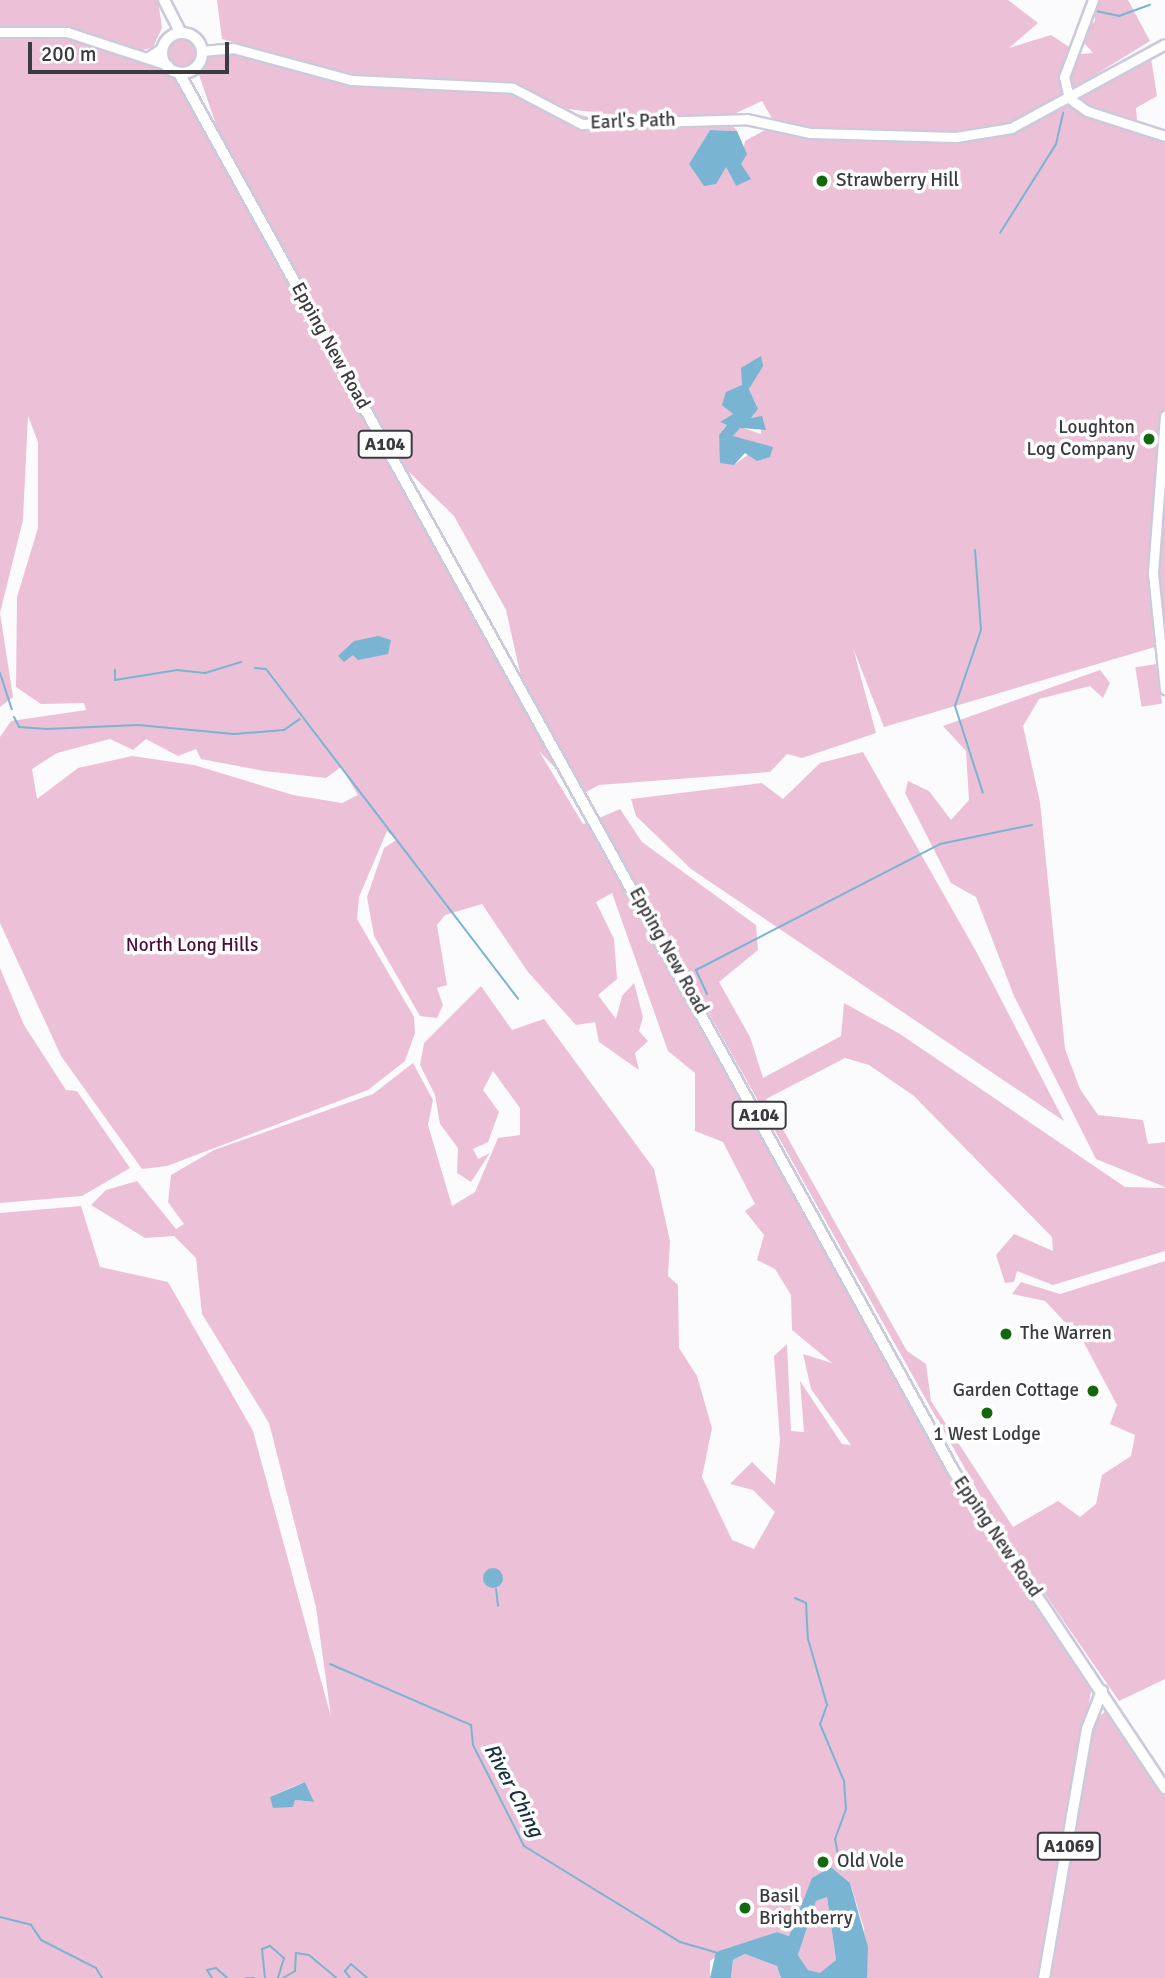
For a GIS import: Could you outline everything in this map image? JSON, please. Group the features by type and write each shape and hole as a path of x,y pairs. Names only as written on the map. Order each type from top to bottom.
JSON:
{"main road":[{"path":"164,0 180,31 201,51"},
{"path":"168,12 164,43 168,65"},
{"path":"164,43 180,31"},
{"name":"A104","path":"195,72 201,51"},
{"name":"A104","path":"168,65 180,75"},
{"path":"180,75 195,72"},
{"name":"Epping New Road","path":"195,72 198,98"},
{"name":"Epping New Road","path":"180,75 198,98 242,191 954,1472 1165,1788"},
{"name":"A1069","path":"1044,1978 1087,1729 1102,1691"}],"street":[{"path":"1093,0 1063,78 1069,98 1087,111 1165,136"},
{"path":"0,32 67,32 168,65"},
{"path":"147,58 164,43"},
{"name":"Earl's Path","path":"201,51 233,48 352,80 513,88 582,124 746,119 839,136 978,136 1011,128 1165,44"},
{"path":"1165,416 1160,522 1165,689"}],"green space":[{"path":"0,0 158,0 162,28 153,47 136,52 81,32 0,26"},
{"path":"217,0 1008,0 1038,23 1009,48 1051,35 1080,54 1093,53 1078,36 1095,21 1093,0 1128,0 1150,41 1015,124 960,134 842,132 775,124 762,101 730,116 615,115 568,109 526,92 383,83 222,39"},
{"name":"North Long Hills","path":"0,33 75,38 161,66 180,80 559,772 539,751 583,824 589,822 884,1355 1083,1672 1091,1692 1038,1978 867,1978 864,1928 850,1883 831,1867 812,1879 789,1936 777,1932 745,1947 730,1947 710,1961 710,1978 0,1978 0,1213 81,1206 100,1267 168,1282 253,1431 331,1717 316,1607 269,1423 202,1314 196,1258 174,1236 145,1238 91,1205 106,1190 137,1181 176,1229 184,1224 168,1202 171,1175 214,1150 373,1094 413,1063 433,1100 428,1125 452,1206 475,1192 498,1138 520,1135 520,1108 493,1071 483,1090 499,1112 488,1142 473,1149 478,1159 490,1153 471,1182 457,1173 458,1148 440,1124 435,1095 420,1065 424,1043 481,986 512,1030 544,1019 654,1169 670,1241 668,1276 678,1285 679,1348 697,1376 712,1428 702,1477 732,1540 754,1549 775,1512 753,1490 730,1484 752,1462 775,1485 780,1441 774,1356 787,1344 791,1431 804,1432 800,1381 842,1444 851,1445 811,1389 803,1354 832,1363 792,1330 791,1295 775,1269 757,1260 764,1235 745,1211 755,1204 723,1142 695,1131 695,1073 668,1051 612,893 596,902 614,939 617,979 598,995 616,1019 622,996 634,983 643,1017 639,1031 648,1041 635,1053 639,1070 599,1042 595,1022 576,1025 528,972 482,904 445,915 437,925 447,985 437,988 443,1005 437,1018 420,1016 374,936 367,897 384,848 396,840 387,831 359,897 357,919 414,1017 415,1033 405,1061 368,1090 167,1166 142,1169 61,1056 0,923 0,737 11,721 86,710 84,703 41,704 16,687 17,597 38,528 38,442 28,416 23,520 0,613","holes":["110,739 133,750 146,739 178,756 196,749 201,759 264,771 326,778 341,767 358,795 342,803 293,795 194,765 132,756 78,768 37,799 32,769 57,753","305,1782 313,1802 270,1797 292,1787"]},
{"path":"182,39 193,44 198,55 193,66 182,71 171,66 166,55 171,44"},
{"path":"238,49 354,86 509,94 598,120 730,123 737,131 710,130 689,164 726,167 736,186 745,141 765,130 972,140 1003,133 1150,52 1157,96 1136,108 1138,132 1165,143 1165,649 1155,647 884,727 853,648 876,733 802,758 787,754 770,772 599,785 586,792 521,677 506,610 454,516 407,470 221,139 199,75 211,54","holes":["761,356 749,389 758,409 751,418 761,417 761,434 740,427 733,436 750,453 734,465 721,453 719,435 727,425 721,422 733,414"]},
{"path":"0,613 13,697 0,707"},
{"path":"1156,664 1162,704 1142,707 1135,667"},
{"path":"1100,670 1110,683 1103,698 1090,686 1039,699 1023,726 1040,802 1065,1049 1080,1089 1098,1115 1143,1120 1148,1144 1165,1142 1165,1187 1096,1159 1014,996 976,897 951,883 905,793 908,781 929,791 951,820 969,800 966,751 943,726"},
{"path":"863,752 977,953 1064,1121 691,869 636,816 631,799 762,783 783,799 820,763"},
{"path":"620,809 642,842 756,925 758,950 719,982 750,1037 763,1078 841,1036 844,1003 900,1034 1125,1187 1165,1188 1165,1251 1053,1285 1017,1271 1014,1282 1005,1283 996,1255 1014,1234 1053,1251 1052,1237 914,1096 869,1065 845,1058 766,1099 907,1351 926,1364 931,1401 1013,1527 1058,1501 1080,1517 1096,1504 1102,1475 1131,1456 1135,1435 1110,1424 1117,1405 1083,1341 1045,1301 1012,1294 1021,1282 1060,1294 1165,1261 1165,1679 1119,1701 995,1522 599,818"},
{"path":"0,968 24,1025 66,1090 77,1091 130,1168 82,1196 0,1203"},
{"path":"1108,1709 1165,1797 1165,1978 1048,1978 1093,1722"},
{"path":"827,1897 836,1960 820,1974 808,1970 798,1955 816,1901"},
{"path":"745,1954 777,1966 781,1978 731,1978 733,1960"}],"water":[{"path":"710,130 737,131 747,154 741,164 751,179 736,186 726,167 716,184 704,186 689,164"},
{"path":"761,356 763,366 749,389 758,409 751,418 762,416 766,430 740,428 733,436 773,447 770,457 757,461 745,453 734,465 720,463 719,435 727,425 720,422 733,414 722,405 726,392 742,385 741,368"},
{"path":"378,636 391,640 388,654 358,660 353,655 344,662 338,656 354,641"},
{"path":"493,1568 500,1571 503,1578 500,1585 493,1588 486,1585 483,1578 486,1571"},
{"path":"305,1782 314,1802 295,1800 293,1807 273,1808 270,1797"},
{"path":"831,1867 850,1883 868,1947 867,1978 781,1978 777,1966 745,1954 733,1960 731,1978 710,1978 716,1952 777,1932 789,1936 812,1878","holes":["827,1897 836,1960 820,1973 808,1970 798,1955 816,1901"]}],"waterway":[{"path":"1096,11 1119,16 1150,5"},
{"path":"1000,233 1056,144 1063,113"},
{"path":"975,550 981,630 955,706 983,793"},
{"path":"115,670 115,680 177,670 205,673 241,662"},
{"path":"255,668 266,669 518,999"},
{"path":"0,673 12,709"},
{"path":"14,717 19,727 47,729 138,725 234,734 284,730 300,719"},
{"path":"707,994 696,970 940,844 1032,825"},
{"path":"496,1589 498,1606"},
{"path":"795,1598 806,1603 808,1639 827,1705 820,1724 844,1781 846,1809 835,1839 841,1870"},
{"name":"River Ching","path":"330,1664 471,1725 473,1745 524,1846 680,1942 716,1952"},
{"path":"0,1917 31,1925 41,1940 96,1968 102,1978"},
{"path":"265,1978 262,1949 270,1946 284,1958 278,1978"},
{"path":"283,1978 295,1971 296,1953 309,1955 336,1978"},
{"path":"350,1978 345,1971 351,1964 367,1978"},
{"path":"212,1978 207,1970 216,1968 227,1978"},
{"path":"246,1978 254,1978"}],"place":[{"name":"Strawberry Hill","path":"822,181"},
{"name":"Loughton Log Company","path":"1149,439"},
{"name":"The Warren","path":"1006,1334"},
{"name":"Garden Cottage","path":"1093,1391"},
{"name":"1 West Lodge","path":"987,1413"},
{"name":"Old Vole","path":"823,1862"},
{"name":"Basil Brightberry","path":"745,1908"}]}
